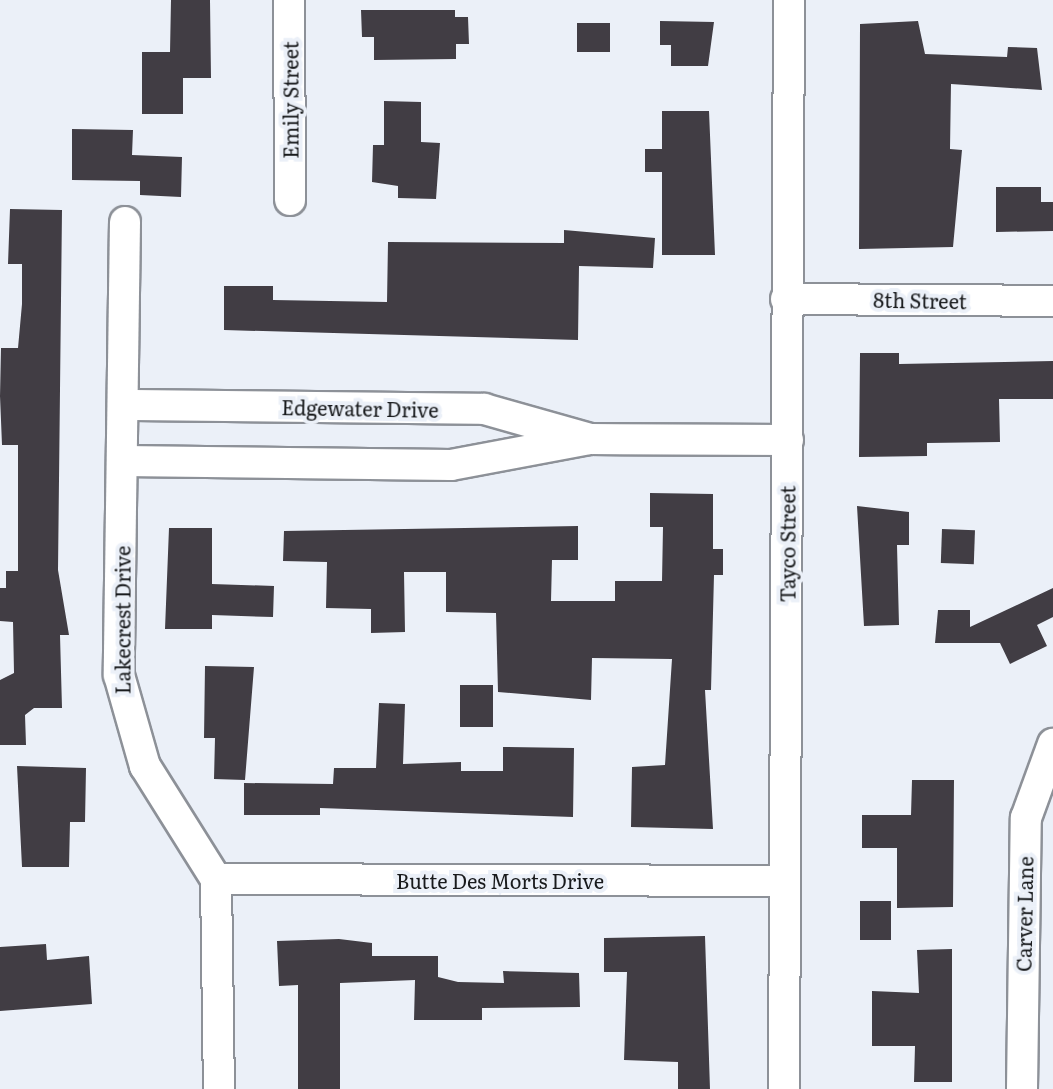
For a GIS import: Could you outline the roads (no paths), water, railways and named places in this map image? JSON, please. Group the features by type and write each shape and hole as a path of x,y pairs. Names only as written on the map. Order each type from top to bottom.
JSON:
{"street":[{"name":"Emily Street","path":"289,0 290,200"},
{"name":"Tayco Street","path":"784,1089 789,0"},
{"name":"Lakecrest Drive","path":"125,222 123,706 145,766 216,879"},
{"name":"8th Street","path":"786,299 1053,301"},
{"name":"Edgewater Drive","path":"126,405 484,409 590,439"},
{"name":"Edgewater Drive","path":"124,461 478,464 590,439 788,440"},
{"name":"Carver Lane","path":"1022,1089 1026,818 1053,744"},
{"name":"Butte Des Morts Drive","path":"216,879 784,881"},
{"path":"216,879 219,1089"}]}
